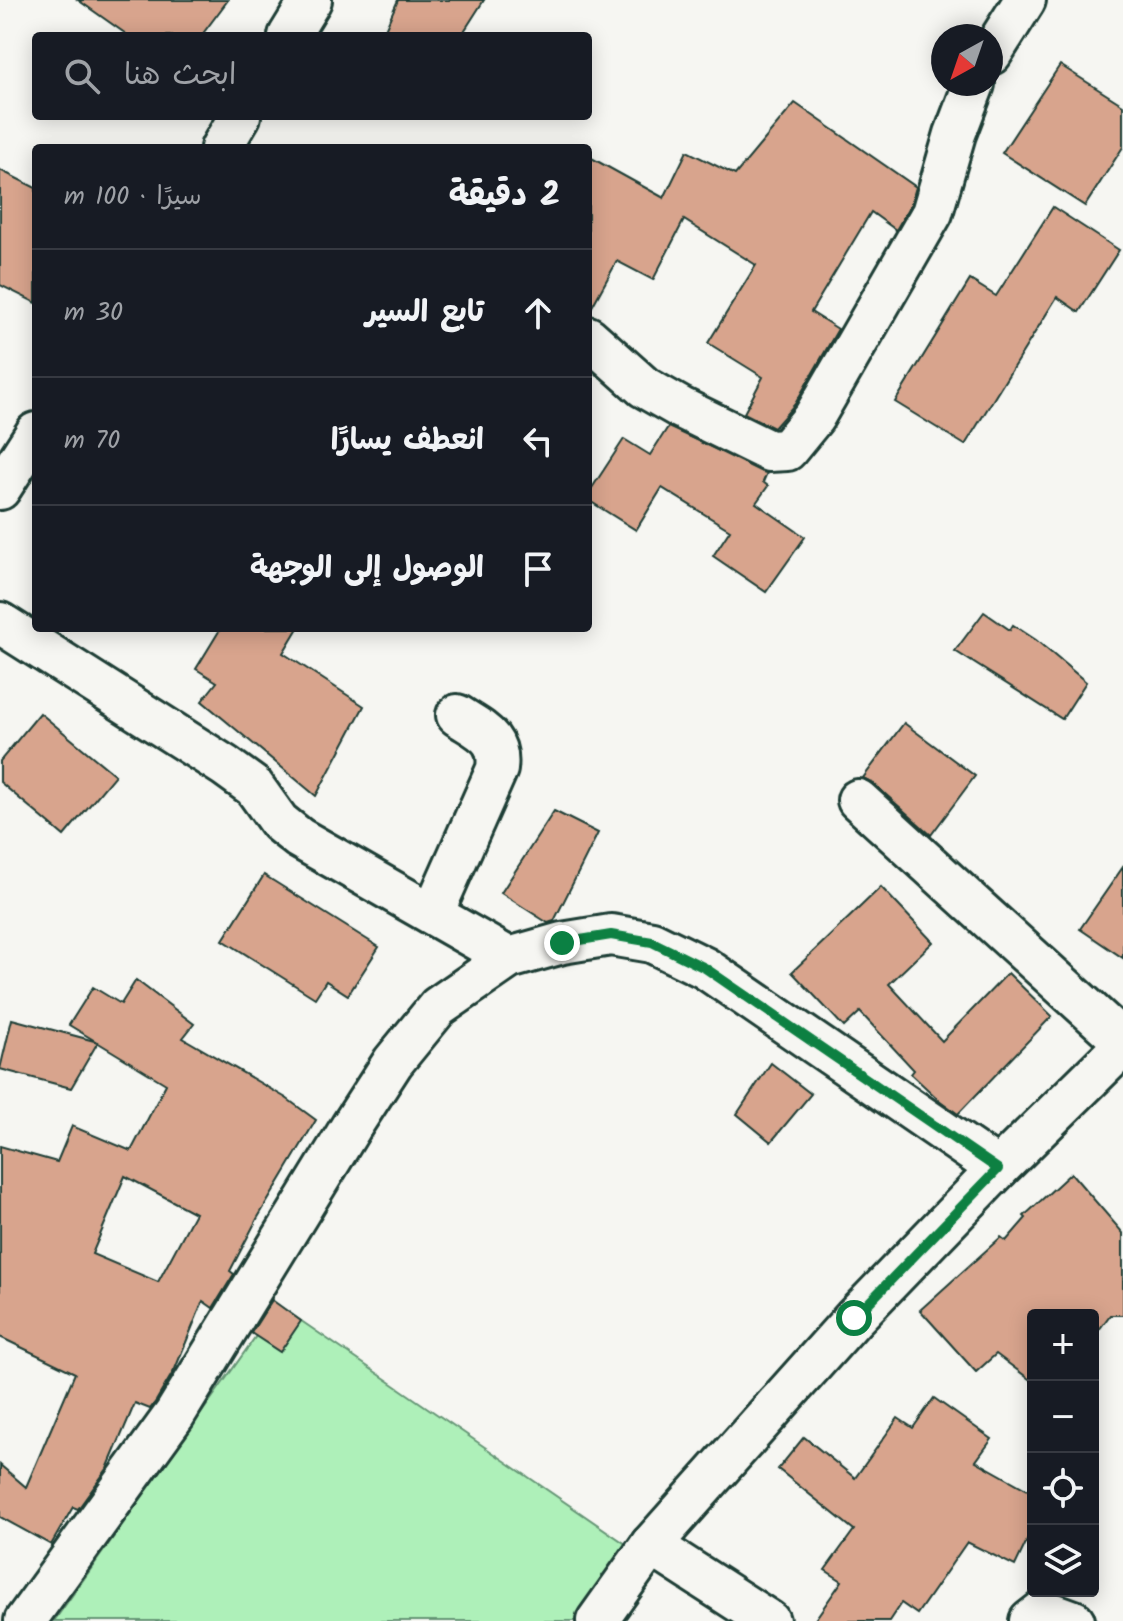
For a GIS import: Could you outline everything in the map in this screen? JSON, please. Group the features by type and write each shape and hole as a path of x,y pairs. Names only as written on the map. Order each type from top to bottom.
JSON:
{"street":[{"path":"291,32 311,0"},
{"path":"1003,35 1025,0"},
{"path":"592,341 644,387 668,401 769,451 787,450 814,417 932,213 969,96"},
{"path":"223,144 238,120"},
{"path":"0,489 32,439"},
{"path":"0,623 225,766 254,787 279,822 299,838 509,958"},
{"path":"433,913 497,769 499,753 490,737 457,715"},
{"path":"597,1621 651,1545 854,1318 1123,1044 858,800"},
{"path":"25,1621 175,1414 393,1062 438,1007 509,958 562,943 611,935 652,942 705,968 998,1169"},
{"path":"651,1545 769,1621"},
{"path":"1030,1621 1044,1610 1074,1621"}],"green space":[{"path":"278,1305 633,1549 580,1621 54,1621"}],"building":[{"path":"78,0 228,0 204,32 123,32"},
{"path":"398,0 484,0 464,32 384,32"},
{"path":"1060,65 1123,105 1123,147 1085,206 1002,153"},
{"path":"795,103 916,187 911,204 896,230 871,212 811,312 838,329 795,404 774,428 744,413 763,377 708,343 756,265 684,220 653,280 617,261 592,307 592,158 664,198 687,151 735,175"},
{"path":"0,170 32,186 32,301 0,285"},
{"path":"1053,207 1119,250 1079,312 1057,297 965,445 895,402 970,280 996,296"},
{"path":"668,427 767,473 763,482 768,486 756,503 805,537 766,592 713,556 730,530 662,488 636,530 592,502 592,488 624,439 650,455"},
{"path":"984,612 1010,630 1013,625 1036,640 1086,682 1062,719 955,651"},
{"path":"219,632 296,632 283,653 364,706 316,796 202,701 217,682 196,669"},
{"path":"40,713 115,775 64,836 0,782 0,761"},
{"path":"904,723 975,776 931,835 873,783 863,778"},
{"path":"554,811 598,833 554,921 548,923 501,893"},
{"path":"1123,867 1123,958 1080,929"},
{"path":"264,875 379,947 348,995 326,981 315,998 223,940"},
{"path":"881,887 933,942 889,984 942,1041 1008,973 1052,1016 958,1114 911,1074 914,1070 860,1012 844,1027 792,972"},
{"path":"136,980 194,1024 183,1038 286,1098 316,1120 257,1219 230,1271 234,1274 213,1308 203,1301 175,1369 156,1401 150,1409 135,1403 107,1469 78,1509 73,1507 51,1545 0,1517 0,1465 26,1487 75,1373 0,1337 0,1146 57,1162 72,1126 131,1151 166,1084 69,1025 93,987 121,1004","holes":["125,1176 195,1213 158,1282 92,1254"]},
{"path":"12,1019 98,1042 71,1088 0,1069"},
{"path":"771,1063 811,1094 771,1142 737,1114"},
{"path":"1071,1173 1123,1233 1123,1315 1110,1315 1099,1330 1099,1309 1027,1309 1027,1377 996,1354 976,1372 920,1310 1001,1237 1006,1241 1026,1218 1024,1216"},
{"path":"272,1300 301,1321 280,1352 251,1333"},
{"path":"934,1398 992,1439 976,1461 1027,1490 1027,1541 1015,1566 967,1542 917,1614 901,1603 889,1621 814,1621 842,1581 825,1570 854,1530 778,1469 804,1437 855,1478 898,1418 913,1428"}],"route":[{"path":"562,943 611,935 652,942 705,968 998,1169 854,1318"}]}
